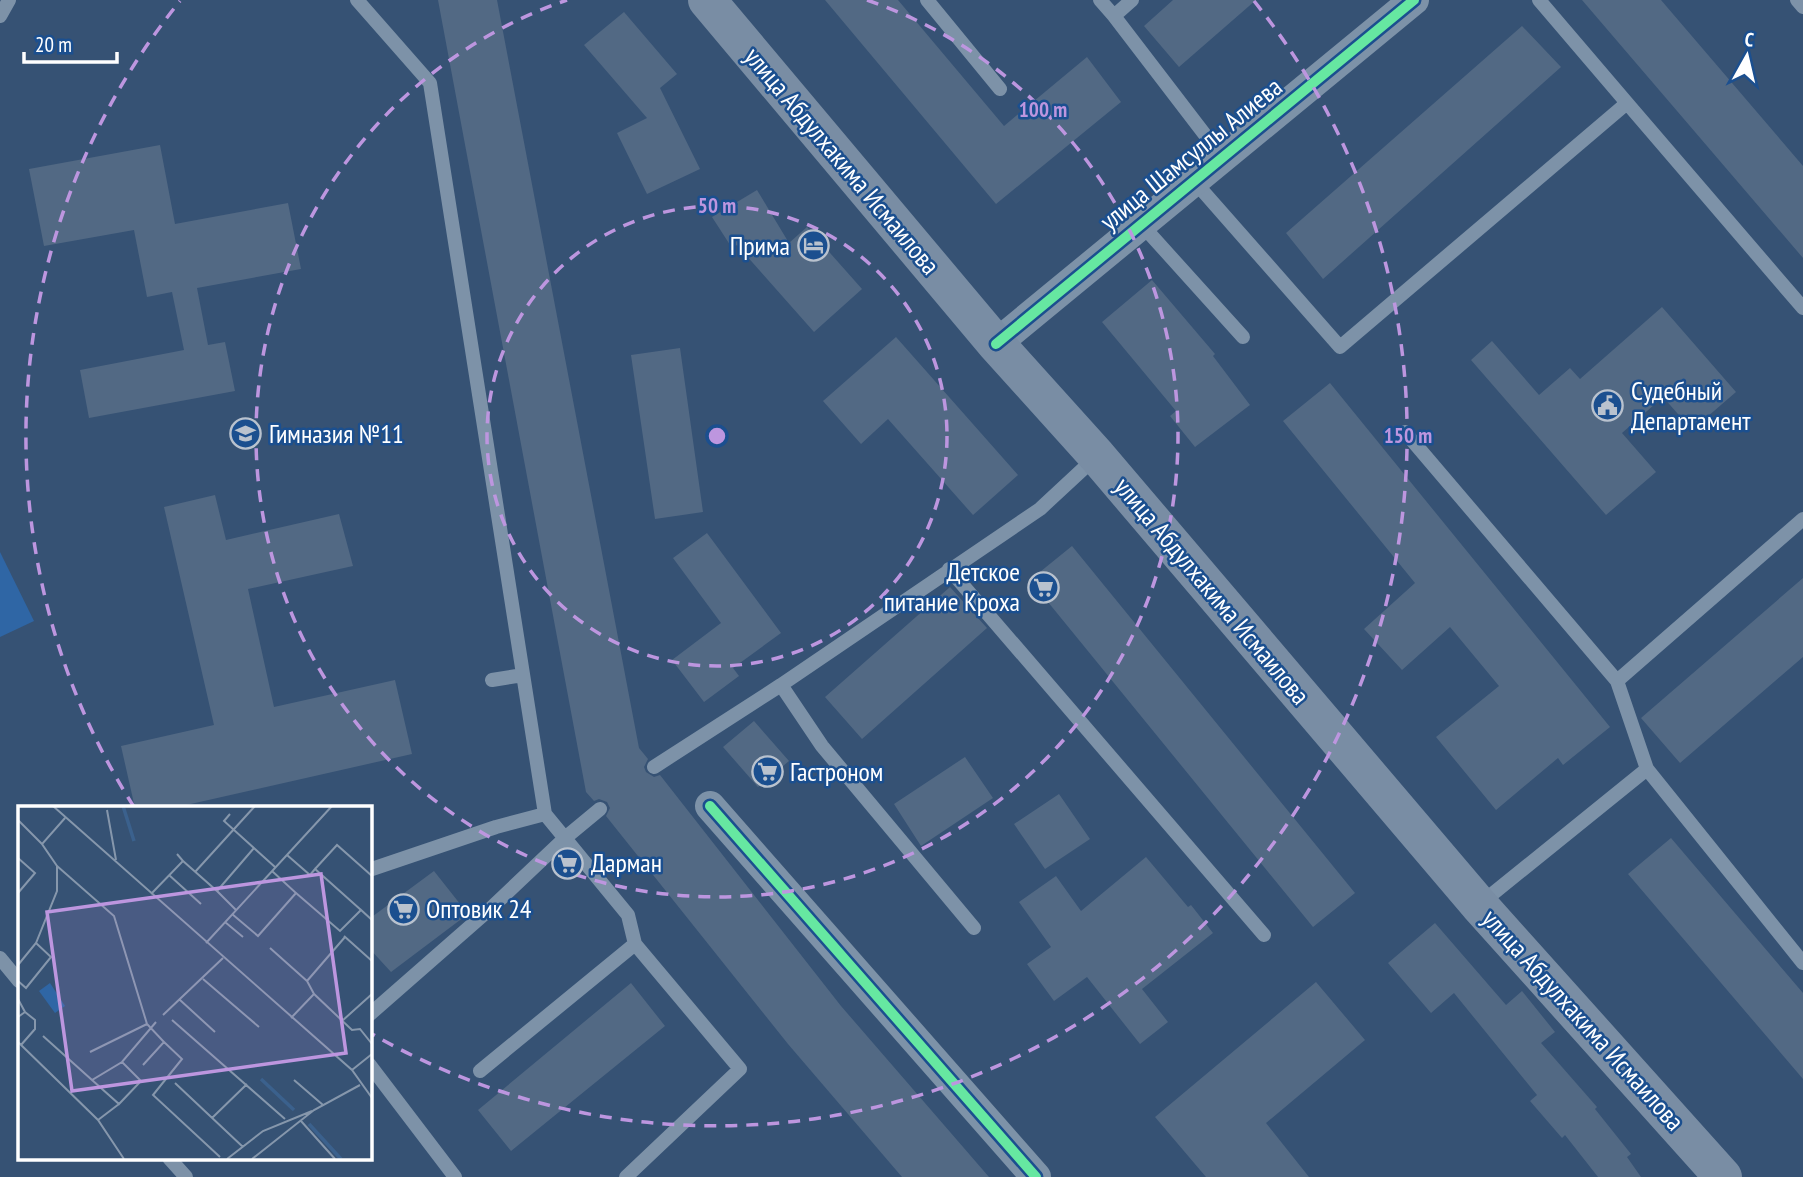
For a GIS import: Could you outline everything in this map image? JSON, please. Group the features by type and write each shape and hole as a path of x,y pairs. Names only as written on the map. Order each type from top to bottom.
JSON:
{"main road":[{"name":"улица Абдулхакима Исмаилова","path":"707,0 996,344 1097,456 1479,905 1723,1177"}],"street":[{"name":"улица Шамсуллы Алиева","path":"996,344 1414,0"},
{"path":"710,806 1036,1177"}],"lane":[{"path":"0,16 9,0"},
{"path":"357,0 430,83 545,814 628,915 635,944 740,1069 626,1177"},
{"path":"927,0 1000,89"},
{"path":"1100,0 1222,157"},
{"path":"1114,16 1132,0"},
{"path":"1539,0 1803,308"},
{"path":"1797,0 1803,7"},
{"path":"1194,181 1340,347 1626,103"},
{"path":"1141,224 1243,337"},
{"path":"1405,432 1617,681 1647,769 1803,962"},
{"path":"654,766 781,685 1040,509 1097,456"},
{"path":"1617,681 1803,519"},
{"path":"949,569 1264,935"},
{"path":"492,680 523,675"},
{"path":"781,685 822,746 974,928"},
{"path":"1479,905 1647,769"},
{"path":"371,1013 600,809"},
{"path":"371,869 496,827 545,814"},
{"path":"480,1072 635,944"},
{"path":"0,958 18,980"},
{"path":"371,1067 455,1177"},
{"path":"171,1160 186,1177"}],"shaded area":[{"path":"0,552 34,621 0,637"}],"building":[{"path":"438,0 497,0 639,748 648,759 644,767 646,772 654,777 660,775 841,1006 989,1177 902,1177 788,1044 606,816 610,808 607,802 599,799 594,801 586,792"},
{"path":"825,0 898,0 1004,126 1087,57 1121,102 996,204"},
{"path":"1173,0 1256,0 1179,67 1144,26"},
{"path":"1582,0 1661,0 1803,166 1803,258"},
{"path":"624,12 677,74 660,88 700,169 647,194 617,133 647,118 584,45"},
{"path":"1522,26 1561,67 1323,279 1286,233"},
{"path":"160,145 175,224 288,203 301,269 197,288 208,345 225,342 235,391 89,418 80,370 184,350 172,292 147,297 134,230 44,246 29,169"},
{"path":"757,190 789,243 807,227 862,289 814,332 737,245 732,248 712,217"},
{"path":"1152,280 1215,354 1213,356 1250,405 1195,447 1170,416 1176,411 1102,322"},
{"path":"1662,307 1736,392 1692,430 1663,397 1622,433 1656,472 1606,515 1471,360 1492,341 1539,395 1570,368 1580,379"},
{"path":"896,337 1018,475 973,515 888,419 861,444 823,401"},
{"path":"680,348 703,512 655,519 631,355"},
{"path":"1330,383 1610,727 1563,765 1558,758 1496,810 1436,737 1499,686 1450,627 1402,670 1364,629 1415,583 1283,421"},
{"path":"215,495 226,540 339,514 353,566 248,589 274,707 395,680 412,754 182,806 135,806 121,746 214,725 164,507"},
{"path":"707,533 781,633 733,668 739,676 704,702 672,660 721,623 673,558"},
{"path":"1072,546 1355,893 1313,927 1030,580"},
{"path":"1803,578 1803,657 1680,763 1641,718"},
{"path":"950,587 987,628 862,739 825,697"},
{"path":"754,721 789,761 758,787 723,747"},
{"path":"965,757 993,798 921,846 894,804"},
{"path":"1059,794 1090,839 1045,869 1014,824"},
{"path":"1671,838 1803,993 1803,1079 1628,874"},
{"path":"1146,857 1213,933 1142,989 1168,1022 1140,1044 1087,977 1054,1001 1027,964 1051,947 1019,902 1056,876 1081,911"},
{"path":"434,871 468,914 391,972 371,950 371,918"},
{"path":"1435,923 1506,1005 1522,991 1555,1032 1541,1043 1597,1107 1595,1109 1631,1154 1627,1157 1641,1177 1598,1177 1565,1135 1562,1138 1530,1101 1537,1095 1454,993 1431,1013 1388,963"},
{"path":"1316,982 1365,1040 1266,1123 1309,1177 1206,1177 1155,1117"},
{"path":"631,983 665,1026 511,1151 478,1110"}],"cycle path":[{"path":"996,344 1414,0"},
{"path":"710,806 1036,1177"}],"place":[{"name":"Прима","path":"813,246"},
{"name":"Судебный Департамент","path":"1608,406"},
{"name":"Гимназия №11","path":"246,434"},
{"name":"Детское питание Кроха","path":"1043,587"},
{"name":"Гастроном","path":"767,772"},
{"name":"Дарман","path":"568,863"},
{"name":"Оптовик 24","path":"403,909"}]}
